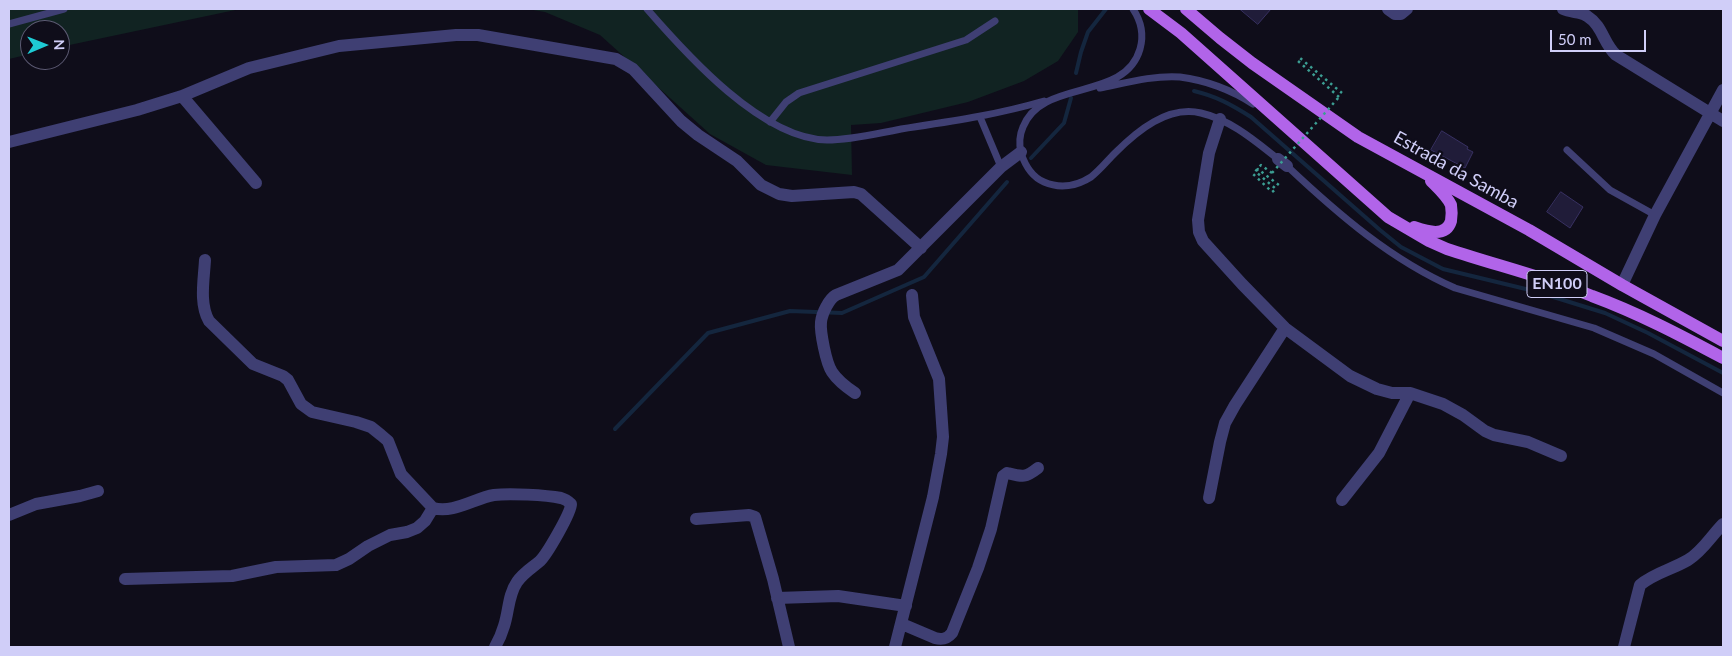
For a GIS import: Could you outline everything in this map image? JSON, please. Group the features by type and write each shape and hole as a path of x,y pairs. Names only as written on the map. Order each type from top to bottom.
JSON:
{"main road":[{"name":"EN100","path":"1149,9 1180,33 1388,217 1429,241 1447,249 1563,285 1629,311 1664,326 1723,358"},
{"name":"Estrada da Samba","path":"1188,9 1220,38 1358,136 1723,340"},
{"path":"1388,217 1429,231 1438,232 1444,230 1450,224 1452,214 1446,198 1441,190 1418,170"}],"street":[{"path":"1388,9 1395,14 1401,14 1407,9"},
{"path":"1563,9 1587,16 1604,34 1609,49 1616,55 1723,121"},
{"path":"9,142 137,110 182,96 249,68 339,46 456,35 478,35 616,59 633,69 681,121 736,161 761,186 779,194 792,196 854,192 861,194 921,248"},
{"path":"1622,285 1655,215 1723,90"},
{"path":"182,96 256,183"},
{"path":"1220,119 1207,166 1198,220 1199,232 1203,241 1217,257 1285,328 1350,376 1377,389 1392,393 1410,393 1443,404 1463,414 1485,431 1494,435 1528,442 1561,456"},
{"path":"855,393 840,382 830,370 826,357 821,321 829,301 836,295 890,275 898,270 1001,167 1021,152"},
{"path":"205,260 204,305 205,314 209,321 253,364 284,376 301,404 312,412 356,422 371,428 381,435 388,442 400,474 433,508 439,510 449,509 493,495 512,494 562,498 571,504 571,509 541,560 526,571 516,583 509,599 505,625 495,647"},
{"path":"895,647 932,498 942,454 943,437 939,379 914,317 912,295"},
{"path":"1209,498 1225,423 1285,328"},
{"path":"1342,500 1379,454 1410,393"},
{"path":"902,624 935,638 949,637 978,568 991,530 1003,476 1008,473 1022,477 1027,476 1038,468"},
{"path":"9,515 36,504 98,491"},
{"path":"126,579 232,576 276,567 336,565 390,534 408,532 417,528 425,521 433,508"},
{"path":"696,519 749,515 755,517 789,647"},
{"path":"1624,647 1640,585 1646,579 1696,555 1723,524"},
{"path":"777,598 838,596 906,606"}],"lane":[{"path":"9,24 64,9"},
{"path":"647,9 694,61 730,93 770,122 788,131 806,137 826,140 845,139 1010,111 1109,81 1130,68 1135,62 1142,43 1142,31 1133,9"},
{"path":"770,122 786,102 799,93 966,40 995,21"},
{"path":"1077,91 1160,78 1180,77 1227,90 1246,100 1284,126"},
{"path":"1052,98 1033,111 1027,118 1020,134 1019,143 1026,165 1035,177 1043,182 1056,186 1066,186 1090,177 1116,151 1144,128 1173,113 1185,111 1200,112 1220,119 1248,135 1360,230 1384,248 1433,279 1455,288 1594,328 1654,354 1723,393"},
{"path":"980,117 1001,167"},
{"path":"1567,150 1610,190 1655,215"}],"path":[{"path":"1280,186 1258,169 1256,172 1276,189 1272,192 1253,174 1260,165 1272,173 1339,97 1298,61 1300,58 1342,93"}],"shaded area":[{"path":"9,9 240,9 70,45 70,20 20,20 20,56 9,59"},
{"path":"527,9 1078,9 1078,32 1058,61 1024,81 968,102 881,123 851,125 852,175 766,165 710,134 600,35 545,12"}],"building":[{"path":"1240,9 1271,9 1258,24"},
{"path":"1442,131 1473,152 1465,168 1431,150"},
{"path":"1561,192 1583,207 1570,228 1547,212"}],"waterway":[{"path":"1076,73 1088,32 1106,9"},
{"path":"1194,91 1224,101 1251,117 1401,247 1443,269 1534,291 1605,313 1648,333 1723,373"},
{"path":"1031,158 1064,123 1071,98"},
{"path":"615,429 708,333 790,311 842,313 924,277 1007,182"}]}
